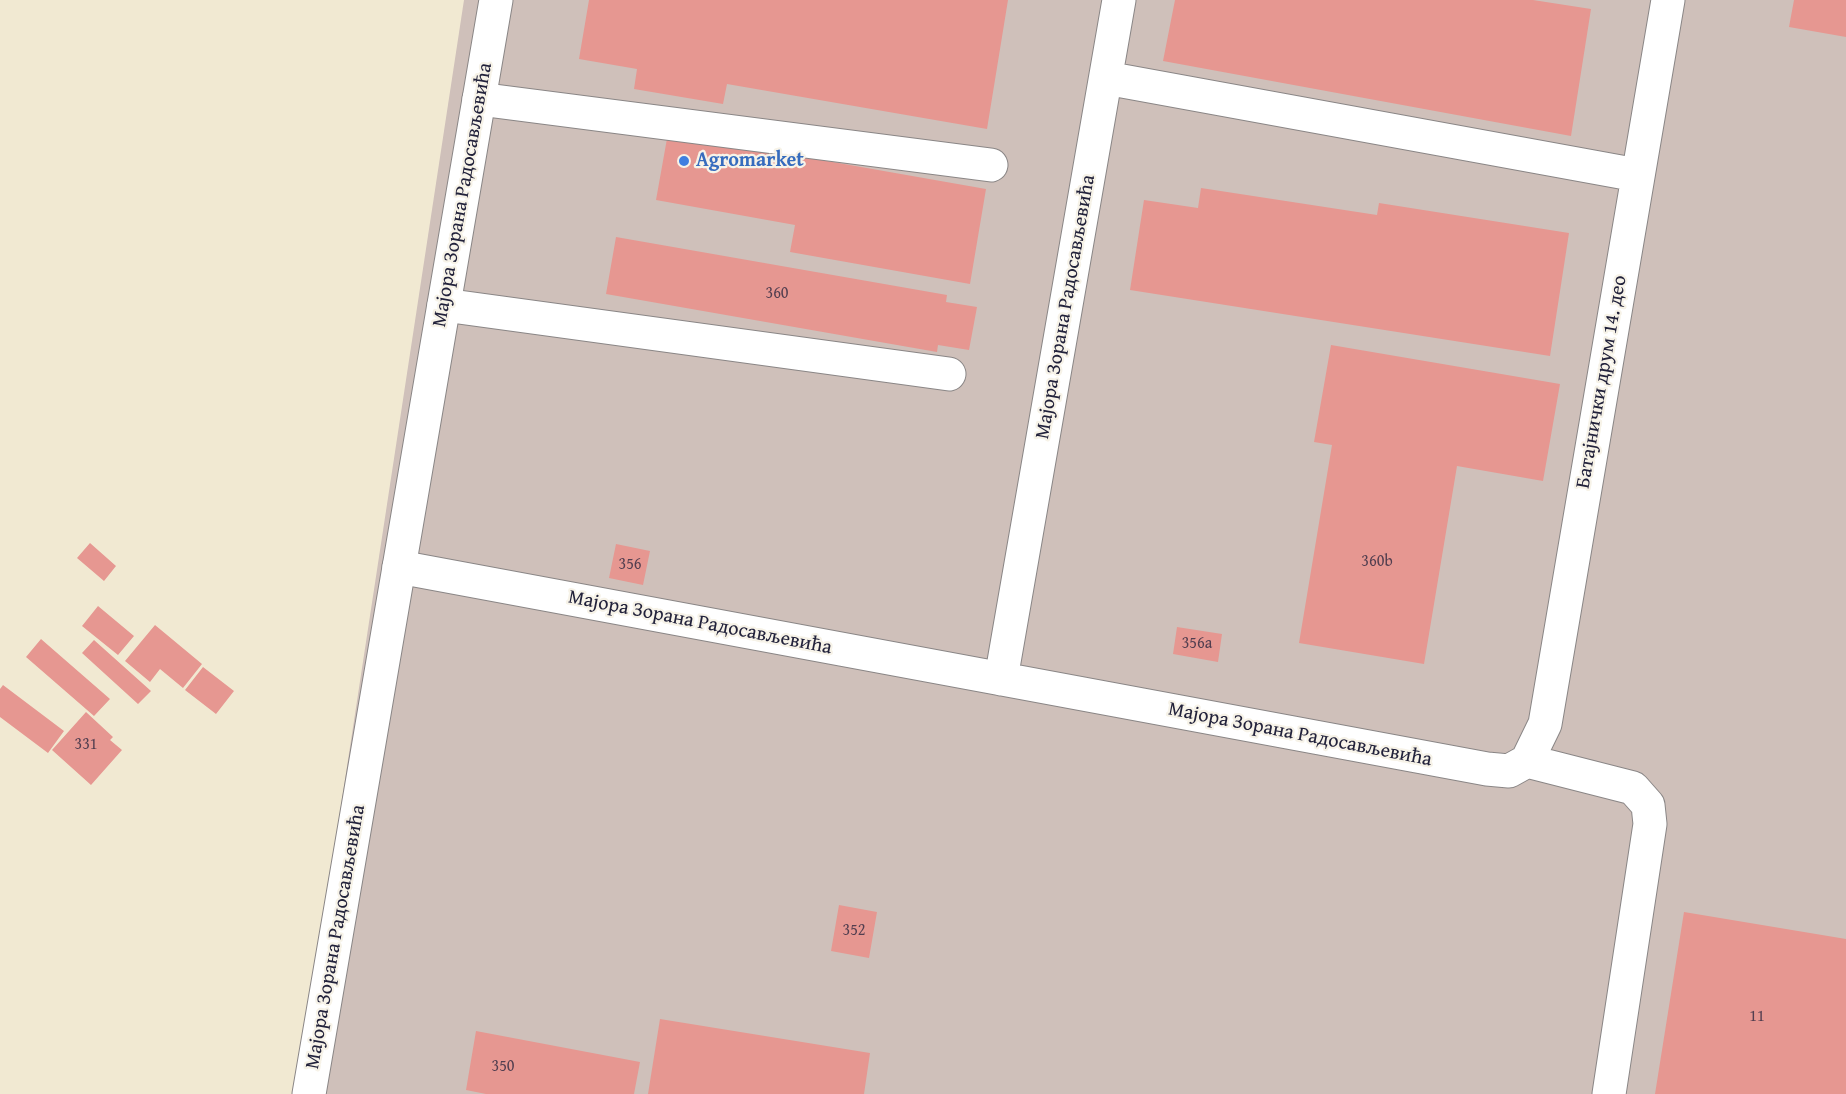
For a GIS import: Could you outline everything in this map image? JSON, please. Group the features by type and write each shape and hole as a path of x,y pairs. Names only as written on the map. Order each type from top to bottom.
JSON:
{"main road":[{"name":"Мајора Зорана Радосављевића","path":"309,1094 496,0"},
{"name":"Мајора Зорана Радосављевића","path":"1000,679 1119,0"},
{"name":"Батајнички друм 14. део","path":"1527,761 1545,724 1668,0"},
{"path":"1106,78 1637,175"},
{"path":"479,99 991,165"},
{"path":"444,305 949,374"},
{"name":"Мајора Зорана Радосављевића","path":"399,567 1487,769 1509,771 1527,761"},
{"path":"1527,761 1633,788 1648,805 1650,824 1609,1094"}],"shaded area":[{"path":"464,0 1846,0 1846,1094 297,1094"}],"building":[{"path":"589,0 1008,0 987,129 727,84 723,104 634,89 637,69 579,59"},
{"path":"1175,0 1533,0 1591,9 1571,136 1163,61"},
{"path":"1794,0 1846,0 1846,37 1789,27"},
{"path":"668,133 986,189 970,284 790,252 795,225 656,200"},
{"path":"1201,188 1377,215 1379,203 1569,233 1550,356 1130,290 1144,200 1198,208"},
{"path":"616,237 947,295 946,302 977,307 969,350 938,345 937,352 606,294"},
{"path":"1331,345 1560,384 1543,481 1457,466 1424,664 1299,643 1332,445 1314,442"},
{"path":"90,543 116,566 104,581 77,558"},
{"path":"616,544 650,551 643,585 609,578"},
{"path":"98,606 134,636 118,655 82,626"},
{"path":"155,625 202,664 183,688 160,669 150,682 125,661"},
{"path":"1177,627 1222,634 1218,662 1173,654"},
{"path":"41,639 110,699 94,716 26,657"},
{"path":"94,640 151,691 138,704 82,653"},
{"path":"203,667 234,691 216,714 185,690"},
{"path":"3,685 64,731 48,753 0,717 0,689"},
{"path":"86,712 113,737 110,740 122,750 91,785 52,750"},
{"path":"839,905 877,912 869,958 831,951"},
{"path":"1684,912 1846,939 1846,1094 1655,1094"},
{"path":"660,1019 870,1053 864,1094 648,1094"},
{"path":"476,1031 640,1062 634,1094 486,1094 466,1090"}],"place":[{"name":"Agromarket","path":"684,161"}]}
